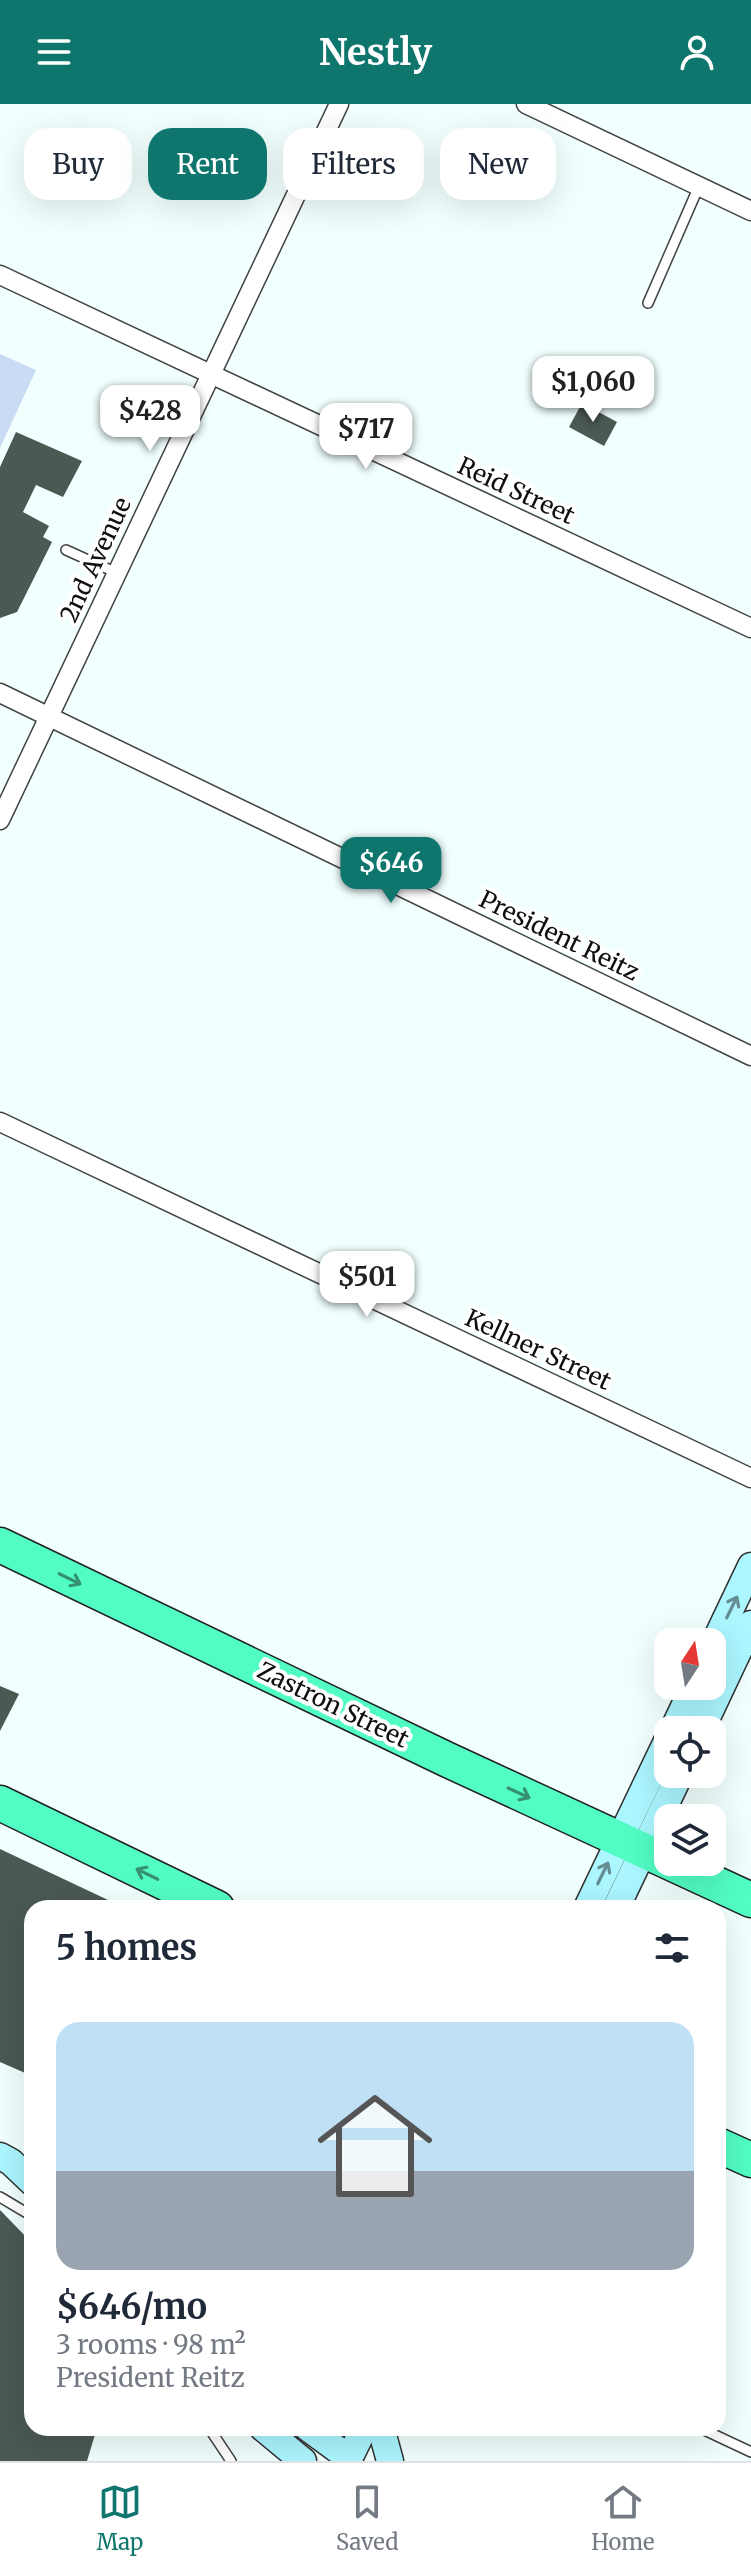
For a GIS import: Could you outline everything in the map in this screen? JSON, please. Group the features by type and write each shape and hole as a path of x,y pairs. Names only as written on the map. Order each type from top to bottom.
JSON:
{"highway":[{"name":"Zastron Street","path":"0,1545 448,1760 751,1900"},
{"path":"0,1803 200,1900"},
{"path":"726,2149 751,2160"}],"street":[{"name":"2nd Avenue","path":"0,820 339,104"},
{"path":"526,104 751,211"},
{"name":"Reid Street","path":"0,275 751,628"},
{"name":"President Reitz","path":"0,693 751,1056"},
{"name":"Kellner Street","path":"0,1122 751,1478"},
{"path":"722,1628 751,1566"},
{"path":"708,1716 751,1624"},
{"path":"618,1900 632,1845 654,1780"},
{"path":"593,1900 671,1788"},
{"path":"0,2137 24,2153"},
{"path":"0,2156 24,2174"},
{"path":"266,2436 276,2461"},
{"path":"273,2436 303,2461"},
{"path":"321,2440 350,2460 360,2436"},
{"path":"383,2436 390,2461"}],"lane":[{"path":"648,303 699,186"},
{"path":"66,550 117,573"},
{"path":"0,2197 24,2211"},
{"path":"214,2436 231,2461"},
{"path":"717,2436 751,2452"}],"shaded area":[{"path":"0,354 36,370 0,448"}],"building":[{"path":"582,403 617,422 604,446 569,427"},
{"path":"16,432 82,461 63,497 36,485 23,512 49,526 43,537 52,542 17,612 0,618 0,467"},
{"path":"0,1686 19,1694 0,1731"},
{"path":"0,1849 108,1900 24,1900 24,2072 0,2062"},
{"path":"0,2210 24,2235 24,2436 95,2436 87,2461 0,2461"}]}
